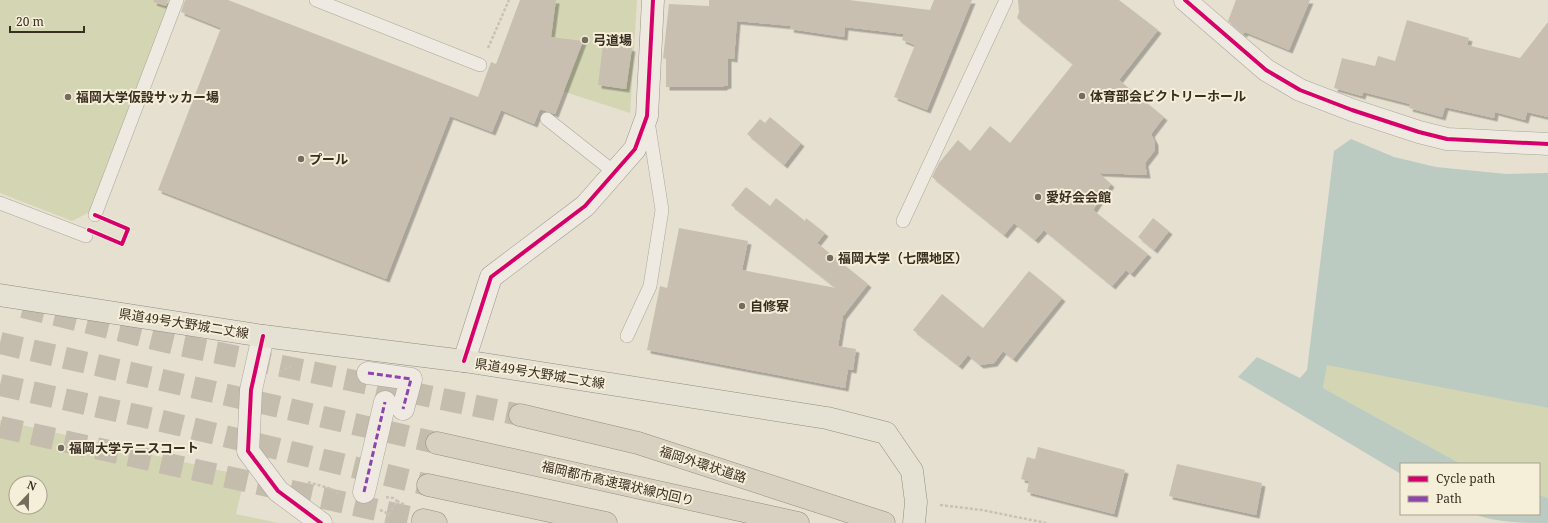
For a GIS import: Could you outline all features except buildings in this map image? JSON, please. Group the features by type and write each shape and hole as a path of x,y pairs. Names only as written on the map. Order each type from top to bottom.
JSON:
{"highway":[{"name":"福岡外環状道路","path":"520,415 638,443 884,523"},
{"name":"福岡都市高速環状線内回り","path":"437,443 798,523"},
{"path":"428,485 606,523"}],"main road":[{"name":"県道49号大野城二丈線","path":"0,295 263,336 464,361 827,418 886,433 912,471 915,513"}],"street":[{"path":"464,361 491,277 585,206 635,149 647,116 653,0"},
{"path":"1186,0 1266,70 1300,90 1352,110 1447,140 1546,140"},
{"path":"263,336 251,390 243,416 248,451 278,491 321,523"},
{"path":"368,373 411,380 394,405 369,500"}],"lane":[{"path":"95,215 177,0"},
{"path":"316,0 480,65"},
{"path":"903,221 1006,0"},
{"path":"627,336 650,286 662,210 647,116"},
{"path":"547,119 614,172"},
{"path":"0,203 86,236"}],"path":[{"path":"480,65 509,0"},
{"path":"277,378 279,373 299,361"},
{"path":"305,481 332,489 341,496"},
{"path":"393,498 406,505 421,518"},
{"path":"369,500 389,514"},
{"path":"385,523 397,501"},
{"path":"915,513 982,510 1046,523"}],"green space":[{"name":"福岡大学仮設サッカー場","path":"0,0 171,0 92,211 72,221 0,193"},
{"name":"弓道場","path":"543,0 637,0 630,113 528,80"},
{"path":"1327,364 1548,408 1548,498 1540,495 1540,463 1459,463 1323,388"},
{"name":"福岡大学テニスコート","path":"0,420 245,476 236,514 278,523 0,523"}],"shaded area":[{"path":"1351,139 1394,157 1436,167 1506,174 1548,173 1548,408 1327,365 1323,388 1459,463 1400,463 1400,473 1238,377 1257,357 1300,378 1307,370 1334,151"},
{"path":"1540,495 1548,498 1548,523 1519,523 1477,515 1540,515"}],"tunnel":[{"path":"23,307 175,344 520,415"},
{"path":"0,343 437,443"},
{"path":"0,385 158,420 428,485"},
{"path":"0,427 423,520"}],"marked path":[{"path":"368,373 411,379 403,409"},
{"path":"364,492 385,402"}],"cycle path":[{"path":"464,361 491,277 585,206 635,149 647,116 653,0"},
{"path":"1185,0 1266,70 1300,90 1352,110 1419,132 1447,139 1548,144"},
{"path":"89,230 122,244 128,229 95,215"},
{"path":"263,336 251,390 248,451 278,491 321,523"}],"place":[{"name":"弓道場","path":"585,40"},
{"name":"体育部会ビクトリーホール","path":"1082,96"},
{"name":"福岡大学仮設サッカー場","path":"68,97"},
{"name":"プール","path":"301,159"},
{"name":"愛好会会館","path":"1038,197"},
{"name":"福岡大学（七隈地区）","path":"830,258"},
{"name":"自修寮","path":"742,306"},
{"name":"福岡大学テニスコート","path":"61,448"}]}
